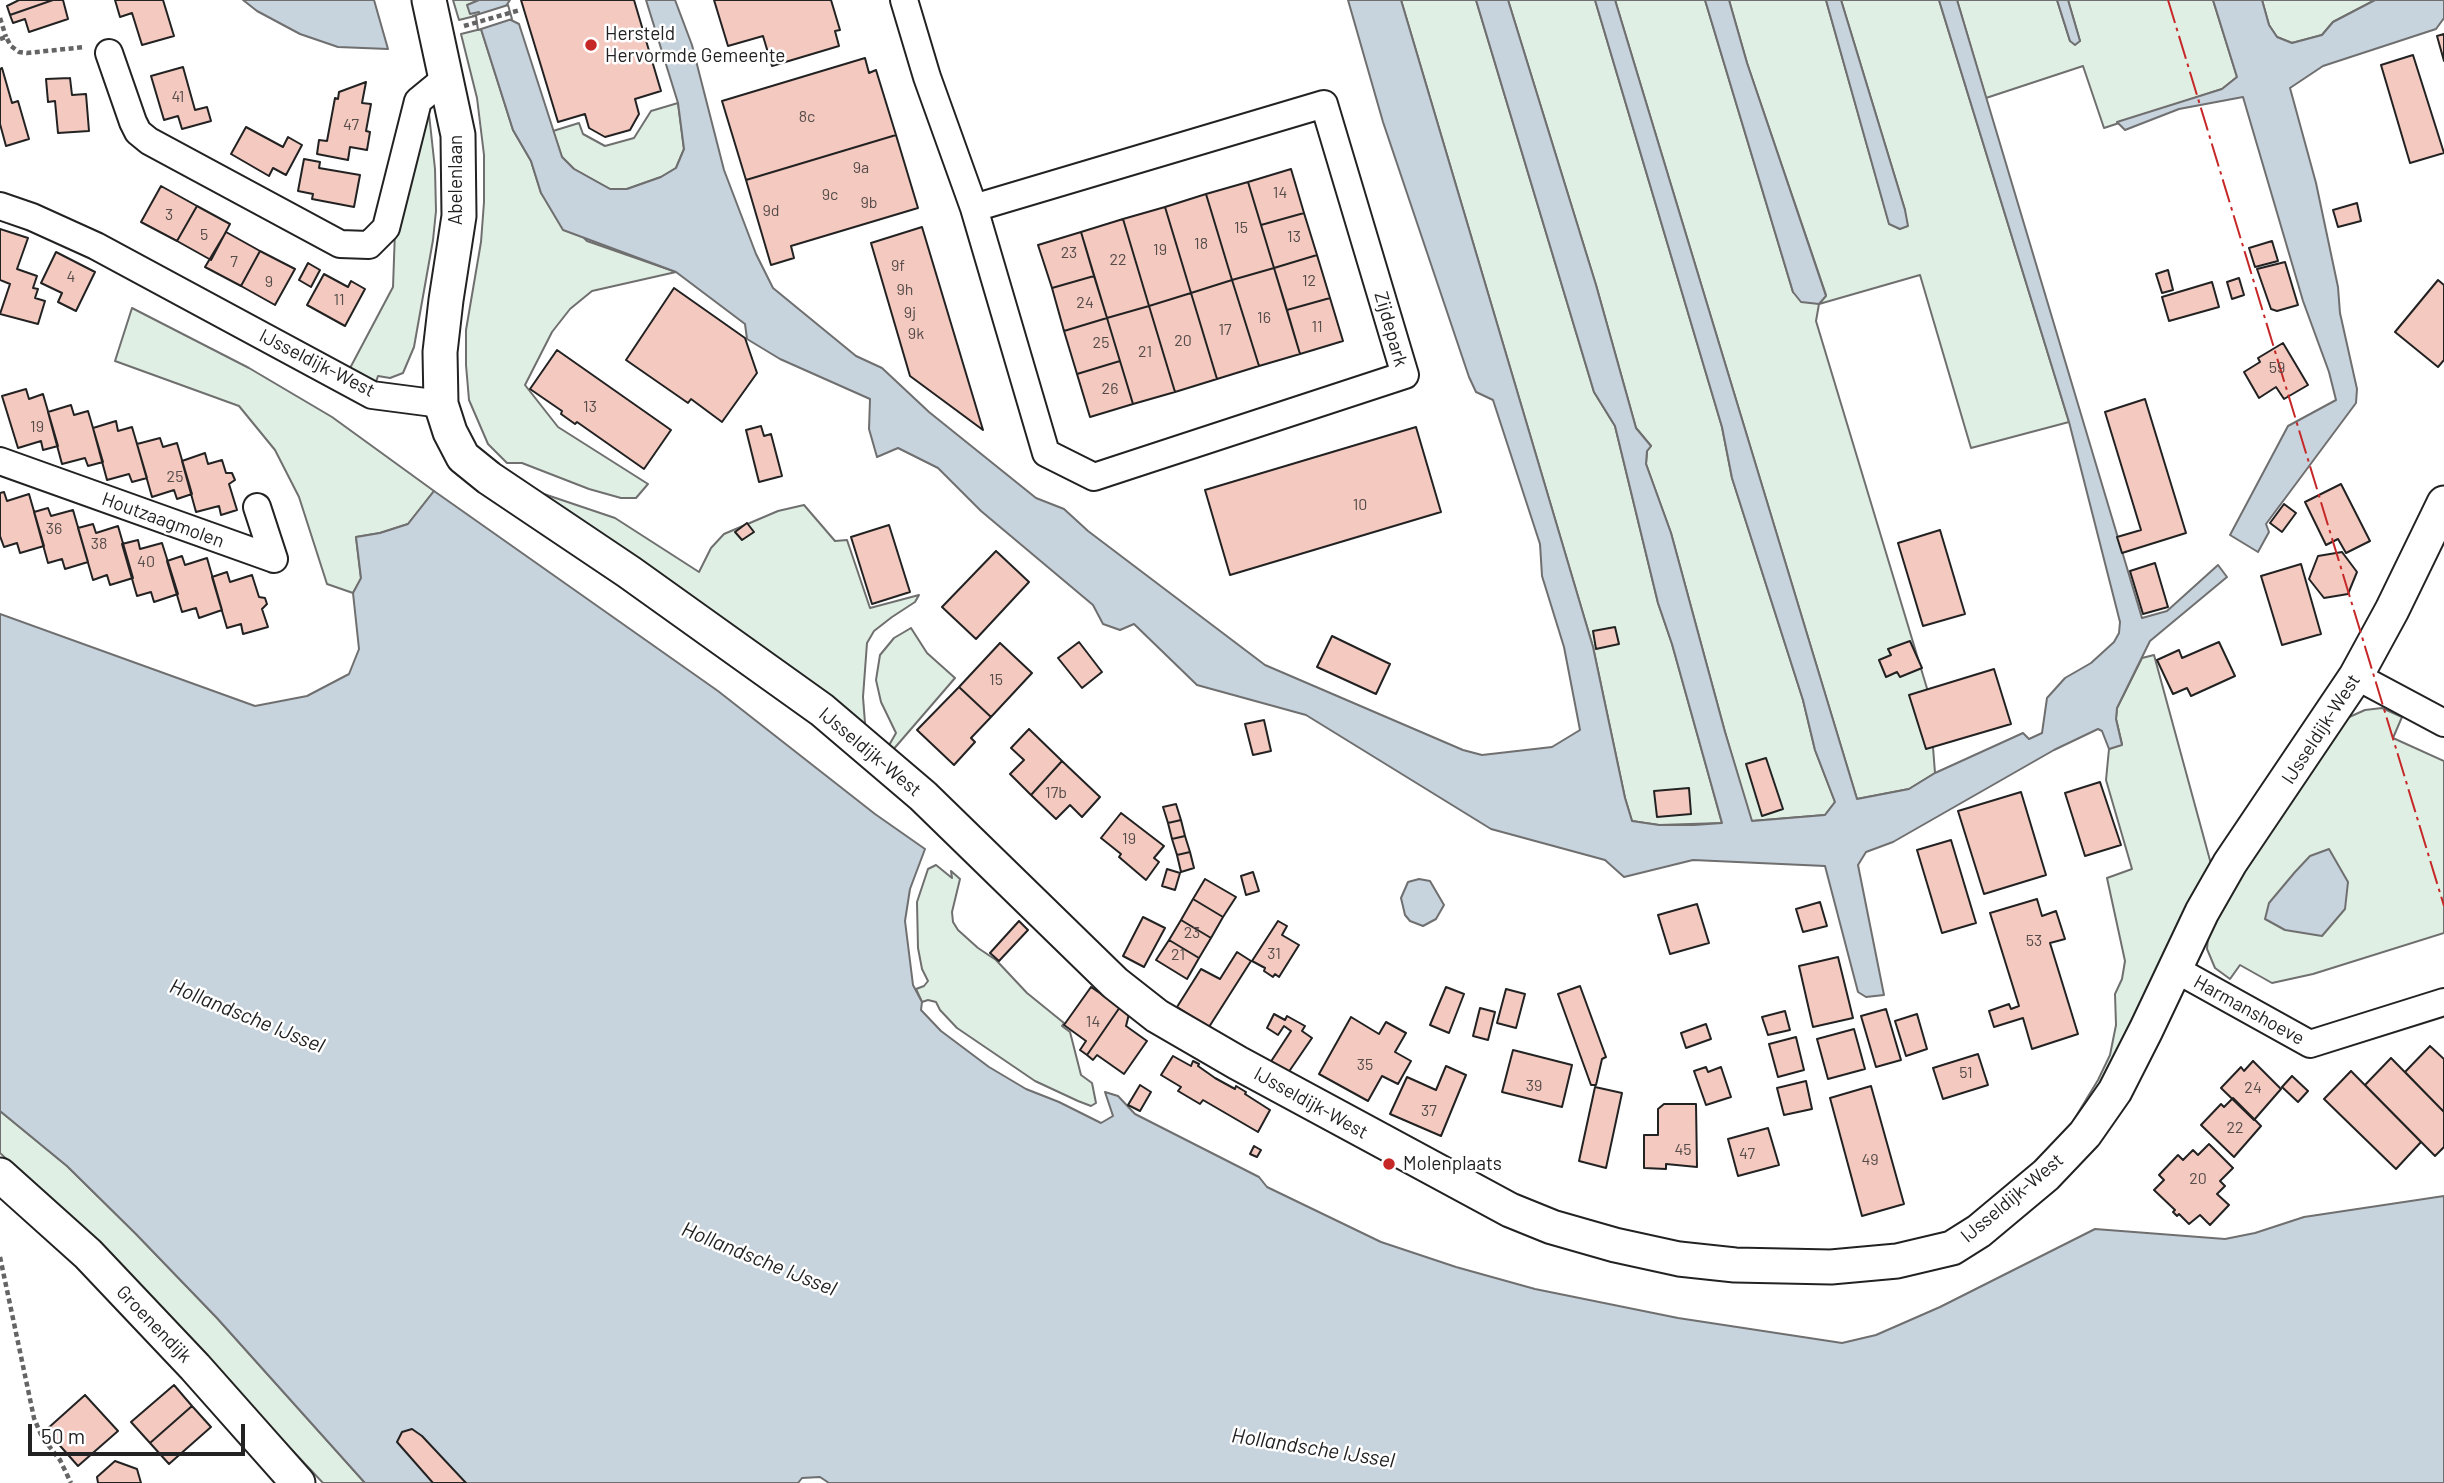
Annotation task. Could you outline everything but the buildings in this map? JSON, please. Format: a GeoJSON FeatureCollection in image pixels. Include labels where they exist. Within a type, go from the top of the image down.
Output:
{"type":"FeatureCollection","features":[{"type":"Feature","properties":{"kind":"street","name":"Abelenlaan"},"geometry":{"type":"LineString","coordinates":[[429,0],[458,135],[459,216],[440,352],[441,404]]}},
{"type":"Feature","properties":{"kind":"street","name":"Zijdepark"},"geometry":{"type":"LineString","coordinates":[[904,0],[927,78],[974,208],[1046,453],[1094,477],[1405,375],[1324,104],[974,208]]}},
{"type":"Feature","properties":{"kind":"street"},"geometry":{"type":"LineString","coordinates":[[109,54],[138,132],[149,141],[340,244],[369,245],[386,228],[418,101],[446,78]]}},
{"type":"Feature","properties":{"kind":"street","name":"IJsseldijk-West"},"geometry":{"type":"LineString","coordinates":[[0,206],[32,217],[96,246],[372,395],[441,404],[450,432],[463,457],[499,486],[629,572],[821,710],[923,796],[1138,1002],[1157,1016],[1249,1069],[1510,1210],[1552,1227],[1679,1259],[1770,1267],[1831,1267],[1897,1261],[1952,1248],[1979,1231],[2033,1186],[2085,1134],[2115,1091],[2202,912],[2230,863],[2356,676],[2392,610],[2444,503]]}},
{"type":"Feature","properties":{"kind":"street","name":"Houtzaagmolen"},"geometry":{"type":"LineString","coordinates":[[0,461],[274,559],[257,508]]}},
{"type":"Feature","properties":{"kind":"street"},"geometry":{"type":"LineString","coordinates":[[2356,676],[2444,723]]}},
{"type":"Feature","properties":{"kind":"street","name":"Harmanshoeve"},"geometry":{"type":"LineString","coordinates":[[2175,969],[2310,1044],[2444,1002]]}},
{"type":"Feature","properties":{"kind":"street","name":"Groenendijk"},"geometry":{"type":"LineString","coordinates":[[0,1175],[88,1254],[195,1367],[298,1483]]}},
{"type":"Feature","properties":{"kind":"path"},"geometry":{"type":"LineString","coordinates":[[475,23],[520,10]]}},
{"type":"Feature","properties":{"kind":"path"},"geometry":{"type":"LineString","coordinates":[[0,18],[3,38],[19,52],[92,46],[109,54]]}},
{"type":"Feature","properties":{"kind":"path"},"geometry":{"type":"LineString","coordinates":[[0,1257],[34,1418],[42,1437],[60,1460],[71,1483]]}},
{"type":"Feature","properties":{"kind":"green space"},"geometry":{"type":"Polygon","coordinates":[[[453,0],[479,0],[468,5],[479,11],[479,15],[459,20],[453,0]]]}},
{"type":"Feature","properties":{"kind":"green space"},"geometry":{"type":"Polygon","coordinates":[[[1401,0],[1476,0],[1594,392],[1615,426],[1658,603],[1722,823],[1659,825],[1632,821],[1593,647],[1401,0]]]}},
{"type":"Feature","properties":{"kind":"green space"},"geometry":{"type":"Polygon","coordinates":[[[1508,0],[1595,0],[1722,427],[1732,478],[1803,700],[1815,750],[1835,802],[1825,815],[1751,821],[1671,533],[1646,464],[1647,451],[1651,446],[1636,428],[1596,285],[1508,0]]]}},
{"type":"Feature","properties":{"kind":"green space"},"geometry":{"type":"Polygon","coordinates":[[[1615,0],[1705,0],[1793,292],[1819,304],[1816,321],[1929,695],[1935,773],[1909,789],[1857,799],[1615,0]]]}},
{"type":"Feature","properties":{"kind":"green space"},"geometry":{"type":"Polygon","coordinates":[[[1729,0],[1826,0],[1889,223],[1900,229],[1905,210],[1841,0],[1939,0],[2069,422],[1971,448],[1920,275],[1819,304],[1826,295],[1747,63],[1729,0]]]}},
{"type":"Feature","properties":{"kind":"green space"},"geometry":{"type":"Polygon","coordinates":[[[1957,0],[2057,0],[2070,41],[2080,41],[2068,0],[2213,0],[2237,77],[2222,89],[2104,128],[2083,66],[1986,98],[1957,0]]]}},
{"type":"Feature","properties":{"kind":"green space"},"geometry":{"type":"Polygon","coordinates":[[[2262,0],[2375,0],[2333,22],[2322,35],[2292,43],[2277,37],[2269,25],[2262,0]]]}},
{"type":"Feature","properties":{"kind":"green space"},"geometry":{"type":"Polygon","coordinates":[[[481,29],[513,130],[531,161],[541,193],[587,241],[676,272],[592,291],[570,309],[552,332],[525,385],[558,427],[648,484],[636,498],[621,498],[589,489],[522,463],[507,463],[488,444],[469,400],[466,330],[481,242],[484,155],[477,98],[461,34],[481,29]]]}},
{"type":"Feature","properties":{"kind":"green space"},"geometry":{"type":"Polygon","coordinates":[[[678,103],[684,149],[676,168],[661,177],[627,189],[610,189],[574,169],[562,157],[553,131],[579,123],[583,134],[605,146],[634,138],[651,111],[678,103]]]}},
{"type":"Feature","properties":{"kind":"green space"},"geometry":{"type":"Polygon","coordinates":[[[429,114],[436,211],[414,347],[403,373],[390,378],[378,376],[376,382],[349,370],[393,287],[395,231],[426,115],[429,114]]]}},
{"type":"Feature","properties":{"kind":"green space"},"geometry":{"type":"Polygon","coordinates":[[[132,308],[249,368],[332,417],[434,491],[408,524],[356,537],[361,579],[353,593],[327,584],[299,497],[275,450],[239,406],[115,361],[132,308]]]}},
{"type":"Feature","properties":{"kind":"green space"},"geometry":{"type":"Polygon","coordinates":[[[538,492],[615,518],[699,572],[711,548],[724,534],[778,511],[804,505],[835,541],[847,540],[870,608],[919,595],[915,602],[874,631],[867,643],[863,697],[865,723],[860,724],[538,492]]]}},
{"type":"Feature","properties":{"kind":"green space"},"geometry":{"type":"Polygon","coordinates":[[[911,628],[927,653],[955,678],[892,751],[888,747],[896,733],[881,702],[876,680],[880,655],[894,638],[911,628]]]}},
{"type":"Feature","properties":{"kind":"green space"},"geometry":{"type":"Polygon","coordinates":[[[2154,655],[2211,864],[2116,1062],[2064,1136],[2110,1055],[2116,1025],[2115,994],[2122,979],[2125,961],[2107,878],[2132,869],[2106,780],[2109,749],[2122,744],[2116,719],[2117,708],[2142,658],[2154,655]]]}},
{"type":"Feature","properties":{"kind":"green space"},"geometry":{"type":"Polygon","coordinates":[[[2382,708],[2402,717],[2393,738],[2444,761],[2444,933],[2313,974],[2272,983],[2240,965],[2230,979],[2215,968],[2207,949],[2208,937],[2221,907],[2347,718],[2365,710],[2382,708]]]}},
{"type":"Feature","properties":{"kind":"green space"},"geometry":{"type":"Polygon","coordinates":[[[936,865],[952,878],[951,871],[960,879],[952,912],[953,922],[958,930],[996,960],[1027,993],[1064,1023],[1062,1026],[1070,1032],[1081,1075],[1092,1083],[1096,1103],[1091,1106],[1035,1081],[957,1028],[936,1002],[922,1002],[916,989],[928,981],[922,969],[918,948],[917,902],[928,869],[936,865]]]}},
{"type":"Feature","properties":{"kind":"green space"},"geometry":{"type":"Polygon","coordinates":[[[0,1111],[67,1166],[136,1234],[217,1318],[365,1483],[323,1483],[101,1247],[0,1153],[0,1111]]]}},
{"type":"Feature","properties":{"kind":"water"},"geometry":{"type":"Polygon","coordinates":[[[243,0],[374,0],[388,49],[338,47],[300,34],[257,11],[243,0]]]}},
{"type":"Feature","properties":{"kind":"water"},"geometry":{"type":"Polygon","coordinates":[[[479,0],[510,0],[506,6],[509,19],[519,24],[562,157],[574,169],[610,189],[627,189],[661,177],[676,168],[684,149],[678,103],[646,0],[675,0],[692,45],[724,170],[756,254],[773,288],[856,356],[882,368],[929,412],[1036,498],[1064,509],[1088,531],[1265,665],[1463,750],[1482,755],[1552,747],[1580,730],[1564,647],[1542,576],[1540,544],[1493,400],[1476,392],[1469,377],[1383,122],[1348,0],[1401,0],[1593,647],[1632,821],[1659,825],[1694,825],[1722,823],[1658,603],[1615,426],[1594,392],[1476,0],[1508,0],[1596,285],[1636,428],[1651,446],[1647,451],[1646,464],[1671,533],[1752,821],[1825,815],[1835,802],[1815,750],[1803,700],[1732,478],[1722,427],[1595,0],[1615,0],[1857,799],[1909,789],[1935,773],[2023,733],[2029,739],[2042,733],[2047,698],[2065,678],[2091,663],[2114,642],[2119,633],[2120,622],[2069,422],[1939,0],[1957,0],[2142,618],[2167,611],[2218,565],[2227,577],[2150,641],[2117,708],[2116,719],[2122,745],[2109,749],[2102,731],[2098,729],[2054,750],[1893,842],[1866,852],[1858,865],[1884,995],[1866,997],[1858,992],[1825,866],[1693,860],[1624,877],[1605,860],[1491,829],[1306,715],[1197,685],[1134,624],[1120,630],[1103,624],[1093,605],[981,511],[938,468],[898,448],[877,457],[869,429],[870,399],[780,359],[747,339],[745,324],[676,272],[563,230],[541,193],[531,161],[513,130],[481,29],[479,12],[470,14],[467,5],[479,0]]]}},
{"type":"Feature","properties":{"kind":"water"},"geometry":{"type":"Polygon","coordinates":[[[1705,0],[1729,0],[1747,63],[1826,296],[1819,304],[1801,302],[1793,292],[1705,0]]]}},
{"type":"Feature","properties":{"kind":"water"},"geometry":{"type":"Polygon","coordinates":[[[1826,0],[1841,0],[1905,210],[1908,226],[1900,229],[1889,224],[1826,0]]]}},
{"type":"Feature","properties":{"kind":"water"},"geometry":{"type":"Polygon","coordinates":[[[2057,0],[2068,0],[2080,41],[2075,45],[2070,41],[2057,0]]]}},
{"type":"Feature","properties":{"kind":"water"},"geometry":{"type":"Polygon","coordinates":[[[2213,0],[2262,0],[2269,25],[2277,37],[2292,43],[2322,35],[2333,22],[2375,0],[2444,0],[2444,18],[2436,29],[2323,66],[2290,88],[2316,183],[2357,389],[2356,403],[2266,524],[2269,532],[2258,552],[2230,535],[2288,426],[2336,400],[2329,372],[2303,301],[2243,97],[2179,109],[2125,130],[2117,122],[2222,89],[2237,77],[2213,0]]]}},
{"type":"Feature","properties":{"kind":"water","name":"Hollandsche IJssel"},"geometry":{"type":"Polygon","coordinates":[[[434,491],[718,691],[875,814],[925,849],[910,889],[905,921],[913,985],[922,1002],[921,1010],[941,1031],[989,1067],[1026,1089],[1101,1123],[1113,1116],[1105,1092],[1118,1096],[1135,1114],[1259,1177],[1267,1187],[1381,1242],[1456,1267],[1535,1289],[1678,1318],[1842,1343],[1876,1335],[1940,1307],[2095,1229],[2225,1239],[2255,1233],[2304,1217],[2444,1196],[2444,1483],[829,1483],[820,1477],[802,1478],[798,1483],[365,1483],[217,1318],[136,1234],[67,1166],[0,1111],[0,614],[255,706],[307,696],[349,674],[359,649],[353,593],[361,578],[356,537],[408,524],[434,491]]]}},
{"type":"Feature","properties":{"kind":"water"},"geometry":{"type":"Polygon","coordinates":[[[2329,849],[2348,882],[2345,909],[2322,936],[2285,930],[2265,919],[2269,903],[2295,872],[2310,856],[2329,849]]]}},
{"type":"Feature","properties":{"kind":"water"},"geometry":{"type":"Polygon","coordinates":[[[1419,879],[1430,881],[1444,905],[1436,919],[1423,926],[1410,921],[1405,915],[1401,898],[1408,882],[1419,879]]]}},
{"type":"Feature","properties":{"kind":"pier"},"geometry":{"type":"Polygon","coordinates":[[[508,5],[512,19],[478,30],[476,16],[473,16],[508,5]]]}},
{"type":"Feature","properties":{"kind":"power"},"geometry":{"type":"LineString","coordinates":[[2168,0],[2444,906]]}},
{"type":"Feature","properties":{"kind":"place","name":"Hersteld Hervormde Gemeente"},"geometry":{"type":"Point","coordinates":[591,45]}},
{"type":"Feature","properties":{"kind":"place","name":"Molenplaats"},"geometry":{"type":"Point","coordinates":[1389,1164]}}]}
